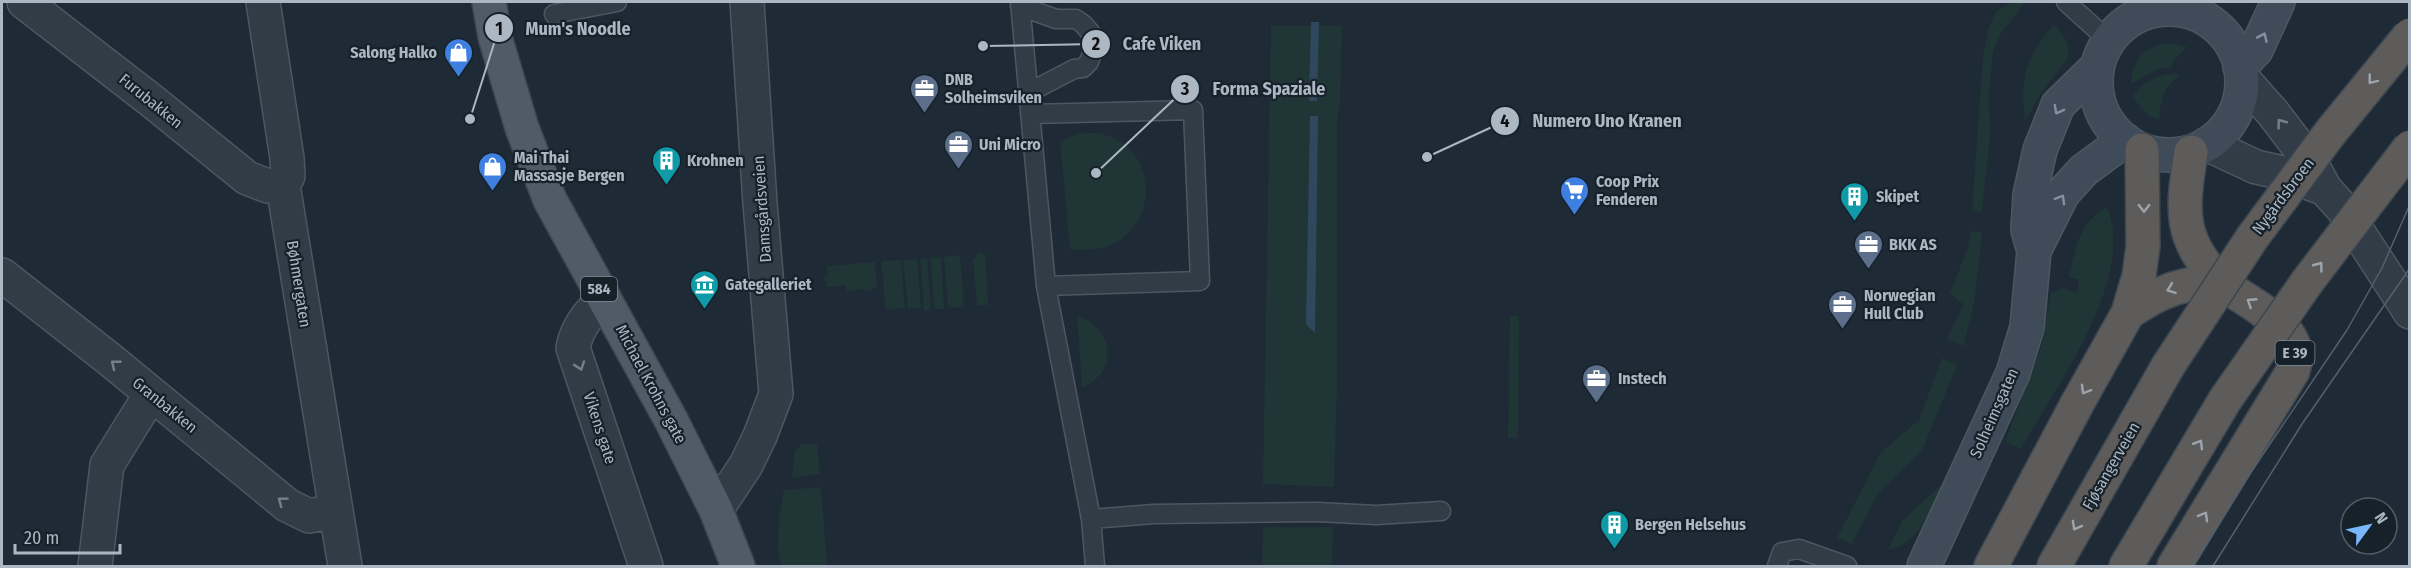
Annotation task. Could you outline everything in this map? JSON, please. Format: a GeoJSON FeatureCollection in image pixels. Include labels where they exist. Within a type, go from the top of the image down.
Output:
{"type":"FeatureCollection","features":[{"type":"Feature","properties":{"kind":"highway","name":"Nygårdsbroen"},"geometry":{"type":"LineString","coordinates":[[2168,366],[2252,238],[2330,133],[2409,35]]}},
{"type":"Feature","properties":{"kind":"highway"},"geometry":{"type":"LineString","coordinates":[[1991,567],[2077,404],[2128,314],[2139,276],[2143,246],[2133,145]]}},
{"type":"Feature","properties":{"kind":"highway","name":"E 39"},"geometry":{"type":"LineString","coordinates":[[2126,567],[2225,400],[2307,282],[2409,147]]}},
{"type":"Feature","properties":{"kind":"highway","name":"E 39"},"geometry":{"type":"LineString","coordinates":[[2174,567],[2293,371],[2296,362],[2288,334],[2260,308],[2220,281],[2198,253],[2190,238],[2186,220],[2199,148]]}},
{"type":"Feature","properties":{"kind":"highway"},"geometry":{"type":"LineString","coordinates":[[2128,314],[2152,297],[2175,287],[2194,282],[2220,281]]}},
{"type":"Feature","properties":{"kind":"highway","name":"Fjøsangerveien"},"geometry":{"type":"LineString","coordinates":[[2054,567],[2168,366]]}},
{"type":"Feature","properties":{"kind":"main road","name":"Michael Krohns gate"},"geometry":{"type":"LineString","coordinates":[[489,2],[495,37],[522,128],[550,200],[671,420],[716,510],[738,567]]}},
{"type":"Feature","properties":{"kind":"main road"},"geometry":{"type":"LineString","coordinates":[[2241,73],[2256,50],[2278,2]]}},
{"type":"Feature","properties":{"kind":"main road"},"geometry":{"type":"LineString","coordinates":[[2165,5],[2206,18],[2228,39],[2241,73],[2240,98],[2233,116],[2217,136],[2199,148],[2175,155],[2158,154],[2133,145],[2110,126],[2100,108],[2095,88],[2103,54],[2126,22],[2165,5]]}},
{"type":"Feature","properties":{"kind":"main road","name":"Solheimsgaten"},"geometry":{"type":"LineString","coordinates":[[2034,250],[2028,230],[2030,195],[2040,150],[2058,105],[2103,54]]}},
{"type":"Feature","properties":{"kind":"main road","name":"Solheimsgaten"},"geometry":{"type":"LineString","coordinates":[[1924,567],[2013,373],[2027,327],[2034,250],[2063,192],[2084,170],[2133,145]]}},
{"type":"Feature","properties":{"kind":"street","name":"Furubakken"},"geometry":{"type":"LineString","coordinates":[[24,2],[152,100],[247,178],[268,186],[283,185]]}},
{"type":"Feature","properties":{"kind":"street","name":"Bøhmergaten"},"geometry":{"type":"LineString","coordinates":[[263,2],[287,158],[288,176],[283,185],[345,567]]}},
{"type":"Feature","properties":{"kind":"street","name":"Damsgårdsveien"},"geometry":{"type":"LineString","coordinates":[[716,510],[747,465],[776,394],[760,203],[747,2]]}},
{"type":"Feature","properties":{"kind":"street"},"geometry":{"type":"LineString","coordinates":[[2241,73],[2311,163],[2325,189],[2350,218],[2409,312]]}},
{"type":"Feature","properties":{"kind":"street"},"geometry":{"type":"LineString","coordinates":[[2199,148],[2256,167],[2280,172],[2325,189]]}},
{"type":"Feature","properties":{"kind":"street","name":"Granbakken"},"geometry":{"type":"LineString","coordinates":[[2,275],[287,506],[309,516],[336,511]]}},
{"type":"Feature","properties":{"kind":"street","name":"Vikens gate"},"geometry":{"type":"LineString","coordinates":[[604,298],[584,320],[575,336],[573,348],[646,567]]}},
{"type":"Feature","properties":{"kind":"street"},"geometry":{"type":"LineString","coordinates":[[95,567],[107,465],[151,394]]}},
{"type":"Feature","properties":{"kind":"lane"},"geometry":{"type":"LineString","coordinates":[[554,14],[617,2]]}},
{"type":"Feature","properties":{"kind":"lane"},"geometry":{"type":"LineString","coordinates":[[2066,2],[2103,54]]}},
{"type":"Feature","properties":{"kind":"lane"},"geometry":{"type":"LineString","coordinates":[[1028,93],[1074,69],[1083,68],[1089,62],[1093,51],[1093,41],[1090,32],[1076,19],[1056,19],[1020,4],[1028,93],[1046,286],[1091,519],[1095,567]]}},
{"type":"Feature","properties":{"kind":"lane"},"geometry":{"type":"LineString","coordinates":[[1030,114],[1193,110],[1200,281],[1046,286]]}},
{"type":"Feature","properties":{"kind":"lane"},"geometry":{"type":"LineString","coordinates":[[1091,519],[1154,514],[1317,512],[1376,515],[1441,511]]}},
{"type":"Feature","properties":{"kind":"lane"},"geometry":{"type":"LineString","coordinates":[[1777,567],[1782,552],[1799,549],[1847,567]]}},
{"type":"Feature","properties":{"kind":"green space"},"geometry":{"type":"Polygon","coordinates":[[[2012,2],[2026,2],[2001,33],[1993,52],[1989,93],[1990,135],[1982,212],[1972,211],[1983,56],[1988,29],[1996,11],[2012,2]]]}},
{"type":"Feature","properties":{"kind":"green space"},"geometry":{"type":"Polygon","coordinates":[[[2054,24],[2066,40],[2067,60],[2041,93],[2025,122],[2023,93],[2027,69],[2037,47],[2054,24]]]}},
{"type":"Feature","properties":{"kind":"green space"},"geometry":{"type":"Polygon","coordinates":[[[1271,26],[1342,26],[1340,105],[1337,118],[1337,381],[1334,487],[1263,484],[1271,26]]]}},
{"type":"Feature","properties":{"kind":"green space"},"geometry":{"type":"Polygon","coordinates":[[[2172,43],[2187,47],[2174,60],[2171,68],[2158,69],[2131,84],[2134,67],[2142,54],[2163,44],[2172,43]]]}},
{"type":"Feature","properties":{"kind":"green space"},"geometry":{"type":"Polygon","coordinates":[[[2177,73],[2179,76],[2169,85],[2164,95],[2159,120],[2149,116],[2132,97],[2152,80],[2163,75],[2177,73]]]}},
{"type":"Feature","properties":{"kind":"green space"},"geometry":{"type":"Polygon","coordinates":[[[1082,133],[1111,137],[1131,151],[1143,171],[1146,194],[1140,217],[1125,236],[1102,248],[1070,249],[1060,141],[1082,133]]]}},
{"type":"Feature","properties":{"kind":"green space"},"geometry":{"type":"Polygon","coordinates":[[[2107,207],[2113,235],[2111,266],[2102,299],[2071,365],[2021,449],[2005,442],[2041,348],[2051,293],[2063,288],[2077,293],[2079,280],[2069,277],[2076,247],[2090,220],[2107,207]]]}},
{"type":"Feature","properties":{"kind":"green space"},"geometry":{"type":"Polygon","coordinates":[[[1971,231],[1982,232],[1975,297],[1964,346],[1947,339],[1964,305],[1950,293],[1967,250],[1971,231]]]}},
{"type":"Feature","properties":{"kind":"green space"},"geometry":{"type":"Polygon","coordinates":[[[977,253],[985,253],[988,305],[977,305],[973,258],[977,257],[977,253]]]}},
{"type":"Feature","properties":{"kind":"green space"},"geometry":{"type":"Polygon","coordinates":[[[960,255],[964,307],[948,308],[944,257],[960,255]]]}},
{"type":"Feature","properties":{"kind":"green space"},"geometry":{"type":"Polygon","coordinates":[[[941,257],[944,309],[935,309],[930,258],[941,257]]]}},
{"type":"Feature","properties":{"kind":"green space"},"geometry":{"type":"Polygon","coordinates":[[[927,258],[931,309],[924,311],[920,259],[927,258]]]}},
{"type":"Feature","properties":{"kind":"green space"},"geometry":{"type":"Polygon","coordinates":[[[917,259],[921,308],[908,309],[903,260],[917,259]]]}},
{"type":"Feature","properties":{"kind":"green space"},"geometry":{"type":"Polygon","coordinates":[[[901,260],[905,308],[886,310],[881,261],[901,260]]]}},
{"type":"Feature","properties":{"kind":"green space"},"geometry":{"type":"Polygon","coordinates":[[[875,262],[877,287],[867,291],[862,289],[847,292],[846,285],[827,287],[824,278],[828,276],[827,266],[875,262]]]}},
{"type":"Feature","properties":{"kind":"green space"},"geometry":{"type":"Polygon","coordinates":[[[1077,315],[1099,330],[1108,350],[1107,361],[1102,371],[1082,388],[1077,315]]]}},
{"type":"Feature","properties":{"kind":"green space"},"geometry":{"type":"Polygon","coordinates":[[[1510,316],[1519,316],[1518,438],[1508,438],[1510,316]]]}},
{"type":"Feature","properties":{"kind":"green space"},"geometry":{"type":"Polygon","coordinates":[[[1942,358],[1957,365],[1922,451],[1878,493],[1852,544],[1837,538],[1881,452],[1919,420],[1942,358]]]}},
{"type":"Feature","properties":{"kind":"green space"},"geometry":{"type":"Polygon","coordinates":[[[802,444],[817,444],[820,474],[792,478],[795,451],[802,444]]]}},
{"type":"Feature","properties":{"kind":"green space"},"geometry":{"type":"Polygon","coordinates":[[[1942,484],[1928,515],[1916,533],[1899,547],[1888,550],[1902,521],[1942,484]]]}},
{"type":"Feature","properties":{"kind":"green space"},"geometry":{"type":"Polygon","coordinates":[[[821,487],[827,566],[782,566],[778,551],[779,516],[784,490],[821,487]]]}},
{"type":"Feature","properties":{"kind":"green space"},"geometry":{"type":"Polygon","coordinates":[[[1263,527],[1333,527],[1332,566],[1262,566],[1263,527]]]}},
{"type":"Feature","properties":{"kind":"water"},"geometry":{"type":"Polygon","coordinates":[[[1311,22],[1319,22],[1317,101],[1309,101],[1311,22]]]}},
{"type":"Feature","properties":{"kind":"water"},"geometry":{"type":"Polygon","coordinates":[[[1310,116],[1318,116],[1315,333],[1306,324],[1310,116]]]}},
{"type":"Feature","properties":{"kind":"tram line"},"geometry":{"type":"LineString","coordinates":[[2193,566],[2249,475],[2347,330],[2382,268],[2410,204]]}},
{"type":"Feature","properties":{"kind":"tram line"},"geometry":{"type":"LineString","coordinates":[[2213,566],[2302,424],[2410,268]]}},
{"type":"Feature","properties":{"kind":"place","name":"Cafe Viken"},"geometry":{"type":"Point","coordinates":[983,46]}},
{"type":"Feature","properties":{"kind":"place","name":"Salong Halko"},"geometry":{"type":"Point","coordinates":[458,78]}},
{"type":"Feature","properties":{"kind":"place","name":"DNB Solheimsviken"},"geometry":{"type":"Point","coordinates":[924,114]}},
{"type":"Feature","properties":{"kind":"place","name":"Mum's Noodle"},"geometry":{"type":"Point","coordinates":[470,119]}},
{"type":"Feature","properties":{"kind":"place","name":"Numero Uno Kranen"},"geometry":{"type":"Point","coordinates":[1427,157]}},
{"type":"Feature","properties":{"kind":"place","name":"Uni Micro"},"geometry":{"type":"Point","coordinates":[958,170]}},
{"type":"Feature","properties":{"kind":"place","name":"Forma Spaziale"},"geometry":{"type":"Point","coordinates":[1096,173]}},
{"type":"Feature","properties":{"kind":"place","name":"Krohnen"},"geometry":{"type":"Point","coordinates":[666,186]}},
{"type":"Feature","properties":{"kind":"place","name":"Mai Thai Massasje Bergen"},"geometry":{"type":"Point","coordinates":[493,192]}},
{"type":"Feature","properties":{"kind":"place","name":"Coop Prix Fenderen"},"geometry":{"type":"Point","coordinates":[1575,216]}},
{"type":"Feature","properties":{"kind":"place","name":"Skipet"},"geometry":{"type":"Point","coordinates":[1855,222]}},
{"type":"Feature","properties":{"kind":"place","name":"BKK AS"},"geometry":{"type":"Point","coordinates":[1868,270]}},
{"type":"Feature","properties":{"kind":"place","name":"Gategalleriet"},"geometry":{"type":"Point","coordinates":[704,310]}},
{"type":"Feature","properties":{"kind":"place","name":"Norwegian Hull Club"},"geometry":{"type":"Point","coordinates":[1843,330]}},
{"type":"Feature","properties":{"kind":"place","name":"Instech"},"geometry":{"type":"Point","coordinates":[1597,404]}},
{"type":"Feature","properties":{"kind":"place","name":"Bergen Helsehus"},"geometry":{"type":"Point","coordinates":[1614,550]}}]}
